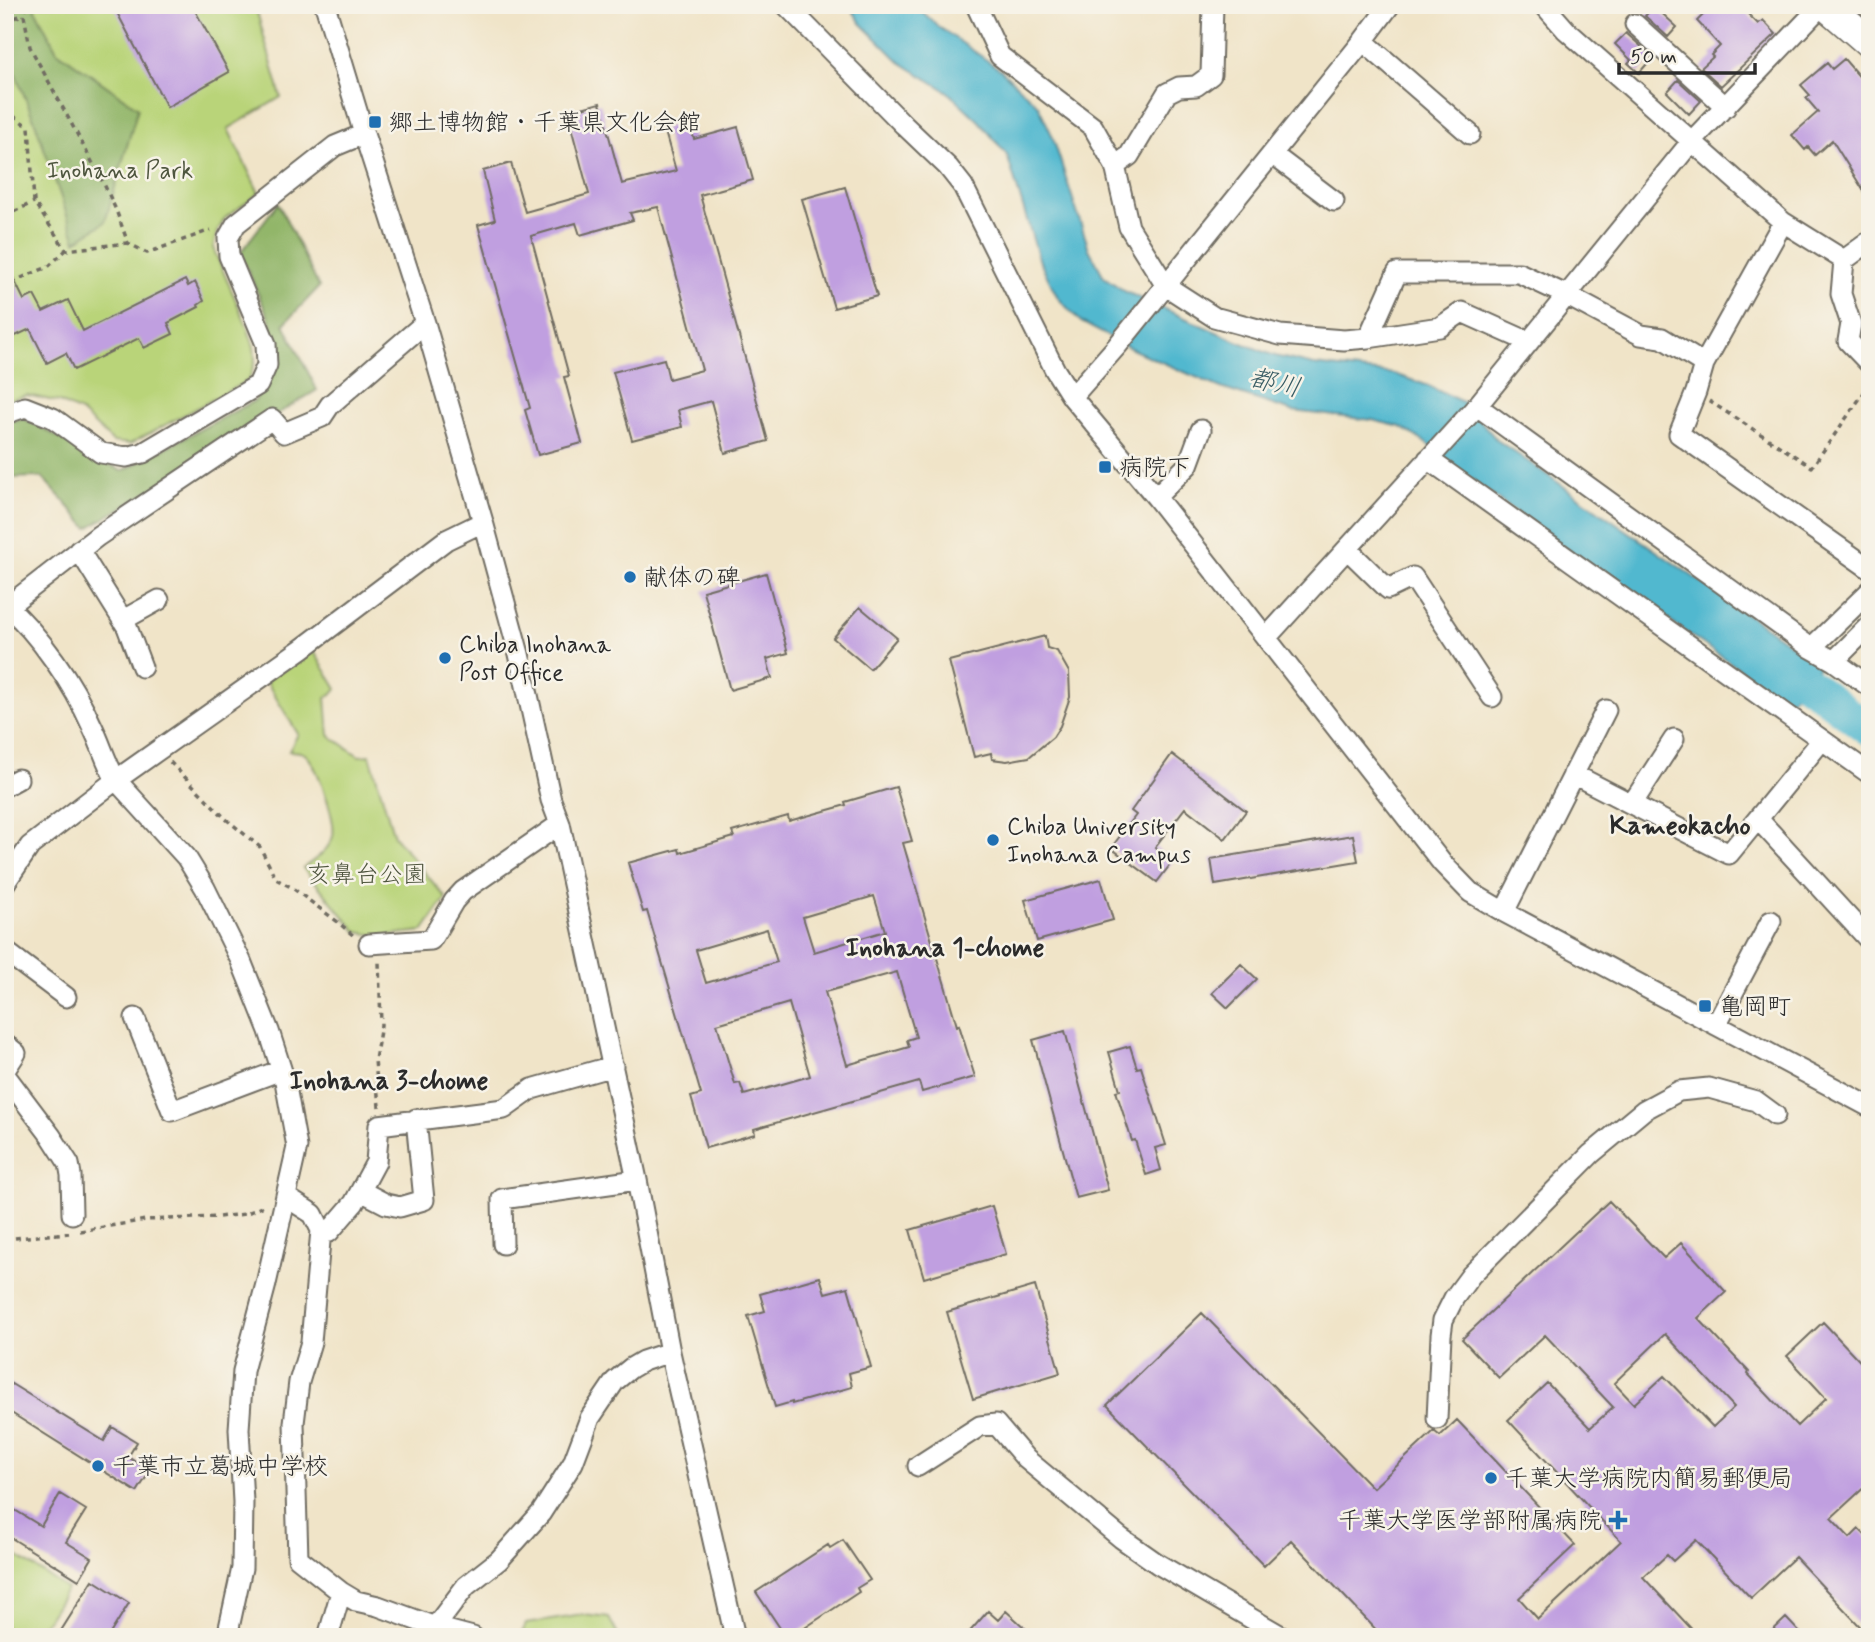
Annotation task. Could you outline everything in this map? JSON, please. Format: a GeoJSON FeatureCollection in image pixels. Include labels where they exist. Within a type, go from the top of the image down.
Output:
{"type":"FeatureCollection","features":[{"type":"Feature","properties":{"kind":"highway"},"geometry":{"type":"LineString","coordinates":[[1824,5],[1870,43]]}},
{"type":"Feature","properties":{"kind":"street"},"geometry":{"type":"LineString","coordinates":[[325,5],[425,323],[519,654],[613,1066],[670,1352],[735,1637]]}},
{"type":"Feature","properties":{"kind":"street"},"geometry":{"type":"LineString","coordinates":[[786,5],[948,167],[963,186],[1055,370],[1072,397],[1156,497],[1442,863],[1470,892],[1716,1025],[1867,1101]]}},
{"type":"Feature","properties":{"kind":"street"},"geometry":{"type":"LineString","coordinates":[[976,5],[1000,56],[1093,127],[1115,166],[1129,227],[1161,292],[1214,317],[1280,335],[1344,340],[1367,338],[1440,327],[1462,312],[1529,342]]}},
{"type":"Feature","properties":{"kind":"street"},"geometry":{"type":"LineString","coordinates":[[1115,166],[1129,156],[1167,93],[1179,87],[1196,86],[1211,75],[1213,5]]}},
{"type":"Feature","properties":{"kind":"street"},"geometry":{"type":"LineString","coordinates":[[1072,397],[1161,292],[1390,5]]}},
{"type":"Feature","properties":{"kind":"street"},"geometry":{"type":"LineString","coordinates":[[1544,5],[1566,30],[1783,222],[1844,260]]}},
{"type":"Feature","properties":{"kind":"street"},"geometry":{"type":"LineString","coordinates":[[1266,638],[1477,406],[1690,142],[1824,5]]}},
{"type":"Feature","properties":{"kind":"street"},"geometry":{"type":"LineString","coordinates":[[1635,24],[1726,107]]}},
{"type":"Feature","properties":{"kind":"street"},"geometry":{"type":"LineString","coordinates":[[1363,41],[1470,134]]}},
{"type":"Feature","properties":{"kind":"street"},"geometry":{"type":"LineString","coordinates":[[5,414],[25,407],[53,418],[101,453],[126,457],[143,453],[258,385],[267,365],[265,344],[229,257],[228,238],[236,224],[335,146],[364,134]]}},
{"type":"Feature","properties":{"kind":"street"},"geometry":{"type":"LineString","coordinates":[[1272,154],[1334,201]]}},
{"type":"Feature","properties":{"kind":"street"},"geometry":{"type":"LineString","coordinates":[[1783,222],[1704,364],[1679,434],[1870,569]]}},
{"type":"Feature","properties":{"kind":"street"},"geometry":{"type":"LineString","coordinates":[[1870,241],[1844,260],[1841,294],[1851,324],[1848,341],[1870,364]]}},
{"type":"Feature","properties":{"kind":"street"},"geometry":{"type":"LineString","coordinates":[[1367,338],[1397,273],[1519,273],[1641,335],[1662,338],[1704,364]]}},
{"type":"Feature","properties":{"kind":"street"},"geometry":{"type":"LineString","coordinates":[[226,1637],[242,1568],[243,1502],[239,1429],[243,1371],[266,1284],[296,1147],[285,1081],[269,1031],[241,961],[205,888],[186,857],[116,780],[92,725],[70,684],[36,636],[7,605],[79,550],[272,419],[284,433],[322,417],[330,405],[425,323]]}},
{"type":"Feature","properties":{"kind":"street"},"geometry":{"type":"LineString","coordinates":[[1477,406],[1811,648],[1870,687]]}},
{"type":"Feature","properties":{"kind":"street"},"geometry":{"type":"LineString","coordinates":[[1156,497],[1188,466],[1201,430]]}},
{"type":"Feature","properties":{"kind":"street"},"geometry":{"type":"LineString","coordinates":[[1429,459],[1870,774]]}},
{"type":"Feature","properties":{"kind":"street"},"geometry":{"type":"LineString","coordinates":[[5,883],[30,846],[116,780],[292,656],[446,540],[483,522]]}},
{"type":"Feature","properties":{"kind":"street"},"geometry":{"type":"LineString","coordinates":[[1347,549],[1388,589],[1413,577],[1492,696]]}},
{"type":"Feature","properties":{"kind":"street"},"geometry":{"type":"LineString","coordinates":[[79,550],[123,620],[142,667]]}},
{"type":"Feature","properties":{"kind":"street"},"geometry":{"type":"LineString","coordinates":[[123,620],[159,600]]}},
{"type":"Feature","properties":{"kind":"street"},"geometry":{"type":"LineString","coordinates":[[1811,648],[1866,602]]}},
{"type":"Feature","properties":{"kind":"street"},"geometry":{"type":"LineString","coordinates":[[1834,661],[1870,625]]}},
{"type":"Feature","properties":{"kind":"street"},"geometry":{"type":"LineString","coordinates":[[1504,912],[1606,710]]}},
{"type":"Feature","properties":{"kind":"street"},"geometry":{"type":"LineString","coordinates":[[1632,804],[1674,739]]}},
{"type":"Feature","properties":{"kind":"street"},"geometry":{"type":"LineString","coordinates":[[1573,775],[1729,854],[1822,740]]}},
{"type":"Feature","properties":{"kind":"street"},"geometry":{"type":"LineString","coordinates":[[1758,819],[1870,941]]}},
{"type":"Feature","properties":{"kind":"street"},"geometry":{"type":"LineString","coordinates":[[369,944],[431,940],[463,891],[559,824]]}},
{"type":"Feature","properties":{"kind":"street"},"geometry":{"type":"LineString","coordinates":[[1716,1025],[1772,921]]}},
{"type":"Feature","properties":{"kind":"street"},"geometry":{"type":"LineString","coordinates":[[5,951],[66,998]]}},
{"type":"Feature","properties":{"kind":"street"},"geometry":{"type":"LineString","coordinates":[[135,1018],[172,1111],[281,1070]]}},
{"type":"Feature","properties":{"kind":"street"},"geometry":{"type":"LineString","coordinates":[[5,1044],[16,1053],[5,1072],[69,1164],[72,1214]]}},
{"type":"Feature","properties":{"kind":"street"},"geometry":{"type":"LineString","coordinates":[[321,1230],[329,1232],[354,1203],[376,1161],[379,1125],[493,1112],[504,1109],[532,1090],[613,1066]]}},
{"type":"Feature","properties":{"kind":"street"},"geometry":{"type":"LineString","coordinates":[[1437,1419],[1443,1320],[1454,1297],[1471,1275],[1591,1154],[1644,1110],[1679,1091],[1710,1088],[1756,1101],[1775,1115]]}},
{"type":"Feature","properties":{"kind":"street"},"geometry":{"type":"LineString","coordinates":[[360,1191],[386,1204],[400,1207],[424,1200],[416,1119]]}},
{"type":"Feature","properties":{"kind":"street"},"geometry":{"type":"LineString","coordinates":[[503,1244],[502,1199],[637,1180]]}},
{"type":"Feature","properties":{"kind":"street"},"geometry":{"type":"LineString","coordinates":[[286,1197],[313,1214],[321,1230],[311,1342],[299,1382],[294,1423],[298,1558],[356,1601],[378,1606],[435,1628],[473,1637]]}},
{"type":"Feature","properties":{"kind":"street"},"geometry":{"type":"LineString","coordinates":[[435,1628],[466,1586],[499,1560],[541,1513],[573,1463],[590,1418],[615,1381],[643,1361],[670,1352]]}},
{"type":"Feature","properties":{"kind":"street"},"geometry":{"type":"LineString","coordinates":[[918,1466],[980,1426],[996,1424],[1026,1459],[1121,1538],[1158,1564],[1283,1637]]}},
{"type":"Feature","properties":{"kind":"street"},"geometry":{"type":"LineString","coordinates":[[328,1637],[341,1592]]}},
{"type":"Feature","properties":{"kind":"path"},"geometry":{"type":"LineString","coordinates":[[25,5],[24,15],[30,47],[104,184],[128,243]]}},
{"type":"Feature","properties":{"kind":"path"},"geometry":{"type":"LineString","coordinates":[[5,20],[24,15]]}},
{"type":"Feature","properties":{"kind":"path"},"geometry":{"type":"LineString","coordinates":[[5,110],[29,127],[34,202],[66,250]]}},
{"type":"Feature","properties":{"kind":"path"},"geometry":{"type":"LineString","coordinates":[[5,216],[34,202]]}},
{"type":"Feature","properties":{"kind":"path"},"geometry":{"type":"LineString","coordinates":[[21,278],[48,267],[66,250],[128,243],[147,253],[210,230],[228,238]]}},
{"type":"Feature","properties":{"kind":"path"},"geometry":{"type":"LineString","coordinates":[[1696,392],[1812,467],[1870,384]]}},
{"type":"Feature","properties":{"kind":"path"},"geometry":{"type":"LineString","coordinates":[[159,750],[226,819],[260,847],[275,878],[292,887],[355,937],[369,944],[380,963],[382,1025],[375,1060],[379,1125]]}},
{"type":"Feature","properties":{"kind":"path"},"geometry":{"type":"LineString","coordinates":[[5,1239],[60,1234],[146,1220],[246,1214],[286,1197]]}},
{"type":"Feature","properties":{"kind":"green space","name":"Inohana Park"},"geometry":{"type":"Polygon","coordinates":[[[5,5],[255,5],[281,97],[228,129],[259,193],[225,218],[217,232],[213,248],[247,326],[254,347],[255,361],[249,380],[130,444],[113,442],[81,412],[59,402],[27,395],[5,401],[5,5]]]}},
{"type":"Feature","properties":{"kind":"green space"},"geometry":{"type":"Polygon","coordinates":[[[5,5],[33,5],[57,51],[138,108],[105,222],[76,241],[36,125],[5,47],[5,5]]]}},
{"type":"Feature","properties":{"kind":"green space"},"geometry":{"type":"Polygon","coordinates":[[[278,203],[319,287],[284,324],[317,390],[88,528],[42,477],[5,478],[5,423],[23,418],[122,471],[256,400],[272,325],[240,253],[278,203]]]}},
{"type":"Feature","properties":{"kind":"green space","name":"亥鼻台公園"},"geometry":{"type":"Polygon","coordinates":[[[311,647],[337,689],[326,698],[329,735],[359,756],[370,755],[394,836],[446,898],[423,931],[381,936],[357,932],[303,868],[321,855],[331,841],[332,818],[310,760],[303,753],[289,751],[298,734],[266,681],[311,647]]]}},
{"type":"Feature","properties":{"kind":"green space"},"geometry":{"type":"Polygon","coordinates":[[[5,1548],[67,1589],[36,1637],[5,1637],[5,1548]]]}},
{"type":"Feature","properties":{"kind":"green space"},"geometry":{"type":"Polygon","coordinates":[[[583,1615],[609,1618],[619,1637],[520,1637],[526,1624],[583,1615]]]}},
{"type":"Feature","properties":{"kind":"water","name":"都川"},"geometry":{"type":"Polygon","coordinates":[[[849,5],[915,5],[939,27],[1001,70],[1038,105],[1052,135],[1089,249],[1104,277],[1126,292],[1275,356],[1314,365],[1394,374],[1465,403],[1497,440],[1820,665],[1788,702],[1583,562],[1453,466],[1429,445],[1401,427],[1372,420],[1292,411],[1221,388],[1134,350],[1081,322],[1058,298],[1040,262],[1007,155],[980,122],[948,92],[900,62],[861,23],[849,5]]]}},
{"type":"Feature","properties":{"kind":"building"},"geometry":{"type":"Polygon","coordinates":[[[113,5],[192,5],[229,72],[167,107],[113,5]]]}},
{"type":"Feature","properties":{"kind":"building"},"geometry":{"type":"Polygon","coordinates":[[[1713,5],[1739,5],[1758,24],[1763,20],[1776,34],[1721,86],[1701,68],[1720,46],[1697,21],[1713,5]]]}},
{"type":"Feature","properties":{"kind":"building"},"geometry":{"type":"Polygon","coordinates":[[[1654,6],[1677,27],[1668,37],[1645,16],[1654,6]]]}},
{"type":"Feature","properties":{"kind":"building"},"geometry":{"type":"Polygon","coordinates":[[[1626,33],[1653,57],[1639,73],[1628,63],[1631,60],[1615,44],[1626,33]]]}},
{"type":"Feature","properties":{"kind":"building"},"geometry":{"type":"Polygon","coordinates":[[[1844,59],[1870,89],[1870,201],[1832,140],[1815,155],[1808,147],[1805,150],[1792,135],[1818,112],[1806,98],[1810,95],[1801,85],[1827,63],[1832,69],[1844,59]]]}},
{"type":"Feature","properties":{"kind":"building"},"geometry":{"type":"Polygon","coordinates":[[[1678,80],[1701,101],[1689,114],[1667,92],[1678,80]]]}},
{"type":"Feature","properties":{"kind":"building"},"geometry":{"type":"Polygon","coordinates":[[[600,103],[622,184],[676,171],[664,128],[689,121],[694,139],[738,127],[753,180],[700,195],[768,441],[725,453],[711,401],[678,410],[682,427],[632,440],[613,372],[664,359],[669,379],[702,370],[658,207],[630,213],[633,220],[580,235],[576,223],[531,236],[569,376],[564,377],[582,443],[538,455],[525,410],[530,408],[478,225],[495,220],[483,171],[511,163],[525,212],[589,194],[567,112],[600,103]]]}},
{"type":"Feature","properties":{"kind":"building"},"geometry":{"type":"Polygon","coordinates":[[[845,187],[877,296],[834,308],[802,199],[845,187]]]}},
{"type":"Feature","properties":{"kind":"building"},"geometry":{"type":"Polygon","coordinates":[[[5,261],[24,300],[34,295],[43,312],[68,300],[83,331],[185,280],[188,286],[195,282],[204,301],[199,307],[168,323],[173,334],[144,348],[139,338],[74,370],[66,353],[47,363],[30,329],[5,341],[5,261]]]}},
{"type":"Feature","properties":{"kind":"building"},"geometry":{"type":"Polygon","coordinates":[[[766,573],[788,653],[767,659],[772,678],[730,690],[703,591],[766,573]]]}},
{"type":"Feature","properties":{"kind":"building"},"geometry":{"type":"Polygon","coordinates":[[[860,607],[897,638],[870,669],[833,638],[860,607]]]}},
{"type":"Feature","properties":{"kind":"building"},"geometry":{"type":"Polygon","coordinates":[[[1045,636],[1047,648],[1057,651],[1069,672],[1070,697],[1060,726],[1053,737],[1029,757],[1007,761],[992,759],[991,753],[974,757],[949,661],[1045,636]]]}},
{"type":"Feature","properties":{"kind":"building"},"geometry":{"type":"Polygon","coordinates":[[[1172,754],[1246,811],[1225,839],[1185,808],[1155,847],[1173,861],[1157,882],[1111,848],[1136,815],[1131,811],[1172,754]]]}},
{"type":"Feature","properties":{"kind":"building"},"geometry":{"type":"Polygon","coordinates":[[[896,787],[912,841],[903,843],[957,1026],[959,1025],[975,1077],[922,1092],[919,1082],[754,1129],[755,1134],[706,1148],[691,1097],[701,1094],[647,911],[643,912],[628,863],[679,849],[680,853],[734,837],[732,832],[788,816],[789,821],[846,805],[845,802],[896,787]],[[874,896],[803,917],[814,952],[885,931],[874,896]],[[767,929],[696,950],[706,983],[777,962],[767,929]],[[897,972],[825,992],[847,1065],[909,1047],[907,1040],[916,1037],[897,972]],[[789,1003],[717,1024],[735,1084],[740,1083],[744,1095],[810,1076],[789,1003]]]}},
{"type":"Feature","properties":{"kind":"building"},"geometry":{"type":"Polygon","coordinates":[[[1353,835],[1358,861],[1215,885],[1211,859],[1353,835]]]}},
{"type":"Feature","properties":{"kind":"building"},"geometry":{"type":"Polygon","coordinates":[[[1101,879],[1113,920],[1037,941],[1025,900],[1101,879]]]}},
{"type":"Feature","properties":{"kind":"building"},"geometry":{"type":"Polygon","coordinates":[[[1241,964],[1257,979],[1228,1008],[1212,993],[1241,964]]]}},
{"type":"Feature","properties":{"kind":"building"},"geometry":{"type":"Polygon","coordinates":[[[1065,1031],[1108,1190],[1076,1198],[1033,1040],[1065,1031]]]}},
{"type":"Feature","properties":{"kind":"building"},"geometry":{"type":"Polygon","coordinates":[[[1130,1046],[1137,1068],[1141,1067],[1166,1145],[1155,1148],[1161,1170],[1146,1175],[1116,1091],[1120,1090],[1109,1052],[1130,1046]]]}},
{"type":"Feature","properties":{"kind":"building"},"geometry":{"type":"Polygon","coordinates":[[[1609,1201],[1664,1258],[1681,1243],[1726,1292],[1698,1318],[1797,1426],[1826,1398],[1787,1356],[1823,1322],[1870,1372],[1870,1482],[1831,1518],[1850,1538],[1859,1529],[1870,1540],[1870,1637],[1795,1557],[1751,1598],[1696,1540],[1673,1561],[1667,1555],[1643,1577],[1699,1637],[1383,1637],[1291,1540],[1264,1566],[1107,1405],[1202,1313],[1373,1488],[1434,1431],[1440,1436],[1457,1420],[1575,1545],[1519,1598],[1538,1619],[1621,1541],[1508,1420],[1547,1383],[1590,1428],[1613,1407],[1545,1335],[1499,1378],[1462,1339],[1609,1201]],[[1665,1334],[1614,1383],[1634,1404],[1664,1376],[1713,1427],[1734,1407],[1665,1334]]]}},
{"type":"Feature","properties":{"kind":"building"},"geometry":{"type":"Polygon","coordinates":[[[992,1206],[1006,1254],[924,1278],[910,1230],[992,1206]]]}},
{"type":"Feature","properties":{"kind":"building"},"geometry":{"type":"Polygon","coordinates":[[[820,1277],[825,1293],[848,1287],[871,1367],[849,1373],[852,1387],[775,1407],[748,1316],[765,1311],[760,1294],[820,1277]]]}},
{"type":"Feature","properties":{"kind":"building"},"geometry":{"type":"Polygon","coordinates":[[[1035,1286],[1060,1373],[973,1399],[947,1312],[1035,1286]]]}},
{"type":"Feature","properties":{"kind":"building"},"geometry":{"type":"Polygon","coordinates":[[[5,1380],[104,1441],[112,1427],[137,1442],[128,1457],[150,1471],[137,1492],[5,1409],[5,1380]]]}},
{"type":"Feature","properties":{"kind":"building"},"geometry":{"type":"Polygon","coordinates":[[[60,1494],[86,1510],[66,1542],[92,1558],[79,1580],[5,1534],[5,1504],[41,1526],[60,1494]]]}},
{"type":"Feature","properties":{"kind":"building"},"geometry":{"type":"Polygon","coordinates":[[[843,1540],[870,1580],[857,1588],[859,1592],[791,1637],[786,1637],[756,1592],[828,1545],[830,1548],[843,1540]]]}},
{"type":"Feature","properties":{"kind":"building"},"geometry":{"type":"Polygon","coordinates":[[[93,1580],[129,1603],[108,1637],[57,1637],[93,1580]]]}},
{"type":"Feature","properties":{"kind":"building"},"geometry":{"type":"Polygon","coordinates":[[[988,1611],[998,1620],[1006,1611],[1035,1637],[965,1637],[988,1611]]]}},
{"type":"Feature","properties":{"kind":"building"},"geometry":{"type":"Polygon","coordinates":[[[1786,1618],[1804,1637],[1766,1637],[1786,1618]]]}},
{"type":"Feature","properties":{"kind":"waterway"},"geometry":{"type":"LineString","coordinates":[[1771,656],[1870,730]]}},
{"type":"Feature","properties":{"kind":"place","name":"郷土博物館・千葉県文化会館"},"geometry":{"type":"Point","coordinates":[375,122]}},
{"type":"Feature","properties":{"kind":"place","name":"病院下"},"geometry":{"type":"Point","coordinates":[1105,467]}},
{"type":"Feature","properties":{"kind":"place","name":"献体の碑"},"geometry":{"type":"Point","coordinates":[630,577]}},
{"type":"Feature","properties":{"kind":"place","name":"Chiba Inohana Post Office"},"geometry":{"type":"Point","coordinates":[445,658]}},
{"type":"Feature","properties":{"kind":"place","name":"Chiba University Inohana Campus"},"geometry":{"type":"Point","coordinates":[993,840]}},
{"type":"Feature","properties":{"kind":"place","name":"亀岡町"},"geometry":{"type":"Point","coordinates":[1705,1006]}},
{"type":"Feature","properties":{"kind":"place","name":"千葉市立葛城中学校"},"geometry":{"type":"Point","coordinates":[98,1466]}},
{"type":"Feature","properties":{"kind":"place","name":"千葉大学病院内簡易郵便局"},"geometry":{"type":"Point","coordinates":[1491,1478]}},
{"type":"Feature","properties":{"kind":"place","name":"千葉大学医学部附属病院"},"geometry":{"type":"Point","coordinates":[1618,1520]}},
{"type":"Feature","properties":{"kind":"district","name":"Kameokacho"},"geometry":{"type":"Point","coordinates":[1680,825]}},
{"type":"Feature","properties":{"kind":"district","name":"Inohana 1-chome"},"geometry":{"type":"Point","coordinates":[945,947]}},
{"type":"Feature","properties":{"kind":"district","name":"Inohana 3-chome"},"geometry":{"type":"Point","coordinates":[389,1080]}}]}
